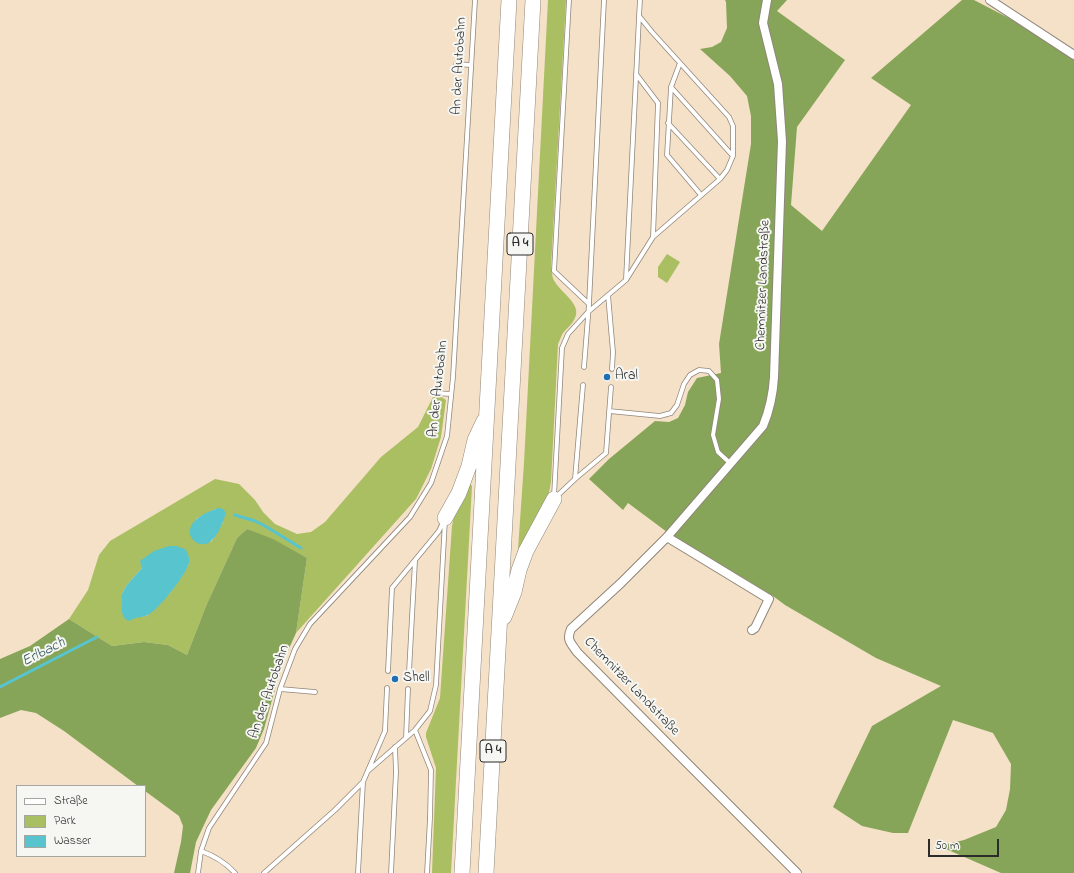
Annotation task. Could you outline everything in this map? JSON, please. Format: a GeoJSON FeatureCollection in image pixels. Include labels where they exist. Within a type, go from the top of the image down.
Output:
{"type":"FeatureCollection","features":[{"type":"Feature","properties":{"kind":"highway","name":"A 4"},"geometry":{"type":"LineString","coordinates":[[462,873],[509,0]]}},
{"type":"Feature","properties":{"kind":"highway","name":"A 4"},"geometry":{"type":"LineString","coordinates":[[486,873],[533,0]]}},
{"type":"Feature","properties":{"kind":"highway"},"geometry":{"type":"LineString","coordinates":[[445,518],[459,493],[469,466],[475,440],[487,415]]}},
{"type":"Feature","properties":{"kind":"highway"},"geometry":{"type":"LineString","coordinates":[[499,629],[514,592],[519,570],[526,551],[554,499]]}},
{"type":"Feature","properties":{"kind":"street","name":"Chemnitzer Landstraße"},"geometry":{"type":"LineString","coordinates":[[767,0],[763,23],[778,84],[782,141],[773,392],[769,410],[763,426],[667,537],[621,583],[571,629],[568,639],[577,652],[797,873]]}},
{"type":"Feature","properties":{"kind":"street"},"geometry":{"type":"LineString","coordinates":[[990,0],[1074,55]]}},
{"type":"Feature","properties":{"kind":"street"},"geometry":{"type":"LineString","coordinates":[[667,537],[769,599],[755,628],[752,630]]}},
{"type":"Feature","properties":{"kind":"lane","name":"An der Autobahn"},"geometry":{"type":"LineString","coordinates":[[198,873],[201,851],[210,828],[266,743],[280,689],[295,649],[310,624],[410,517],[431,483],[447,436],[453,370],[475,0]]}},
{"type":"Feature","properties":{"kind":"lane"},"geometry":{"type":"LineString","coordinates":[[569,0],[554,271],[589,304]]}},
{"type":"Feature","properties":{"kind":"lane"},"geometry":{"type":"LineString","coordinates":[[584,368],[589,304],[604,0]]}},
{"type":"Feature","properties":{"kind":"lane"},"geometry":{"type":"LineString","coordinates":[[626,280],[640,0]]}},
{"type":"Feature","properties":{"kind":"lane"},"geometry":{"type":"LineString","coordinates":[[554,499],[562,348],[568,334],[588,312],[626,280],[653,237],[720,179],[727,170],[733,156],[733,126],[729,117],[680,64],[639,16]]}},
{"type":"Feature","properties":{"kind":"lane"},"geometry":{"type":"LineString","coordinates":[[456,64],[471,65]]}},
{"type":"Feature","properties":{"kind":"lane"},"geometry":{"type":"LineString","coordinates":[[680,64],[671,87],[667,155],[701,195]]}},
{"type":"Feature","properties":{"kind":"lane"},"geometry":{"type":"LineString","coordinates":[[636,74],[658,103],[653,237]]}},
{"type":"Feature","properties":{"kind":"lane"},"geometry":{"type":"LineString","coordinates":[[671,87],[733,156]]}},
{"type":"Feature","properties":{"kind":"lane"},"geometry":{"type":"LineString","coordinates":[[668,123],[720,179]]}},
{"type":"Feature","properties":{"kind":"lane"},"geometry":{"type":"LineString","coordinates":[[608,295],[613,352],[612,369]]}},
{"type":"Feature","properties":{"kind":"lane"},"geometry":{"type":"LineString","coordinates":[[609,411],[660,416],[671,413],[677,405],[684,384],[690,375],[699,370],[709,370],[717,380],[719,399],[713,435],[718,452],[730,463]]}},
{"type":"Feature","properties":{"kind":"lane"},"geometry":{"type":"LineString","coordinates":[[575,479],[583,385]]}},
{"type":"Feature","properties":{"kind":"lane"},"geometry":{"type":"LineString","coordinates":[[554,499],[606,453],[611,387]]}},
{"type":"Feature","properties":{"kind":"lane"},"geometry":{"type":"LineString","coordinates":[[435,393],[451,394]]}},
{"type":"Feature","properties":{"kind":"lane"},"geometry":{"type":"LineString","coordinates":[[388,671],[392,588],[439,531],[445,518]]}},
{"type":"Feature","properties":{"kind":"lane"},"geometry":{"type":"LineString","coordinates":[[368,771],[415,730],[430,711],[436,685],[445,518]]}},
{"type":"Feature","properties":{"kind":"lane"},"geometry":{"type":"LineString","coordinates":[[409,672],[415,561]]}},
{"type":"Feature","properties":{"kind":"lane"},"geometry":{"type":"LineString","coordinates":[[264,873],[335,810],[363,782],[385,731],[387,688]]}},
{"type":"Feature","properties":{"kind":"lane"},"geometry":{"type":"LineString","coordinates":[[280,689],[315,692]]}},
{"type":"Feature","properties":{"kind":"lane"},"geometry":{"type":"LineString","coordinates":[[406,738],[408,689]]}},
{"type":"Feature","properties":{"kind":"lane"},"geometry":{"type":"LineString","coordinates":[[415,730],[431,770],[427,873]]}},
{"type":"Feature","properties":{"kind":"lane"},"geometry":{"type":"LineString","coordinates":[[391,873],[396,772],[395,747]]}},
{"type":"Feature","properties":{"kind":"lane"},"geometry":{"type":"LineString","coordinates":[[358,873],[363,782]]}},
{"type":"Feature","properties":{"kind":"lane"},"geometry":{"type":"LineString","coordinates":[[201,851],[217,858],[231,868],[235,873]]}},
{"type":"Feature","properties":{"kind":"green space"},"geometry":{"type":"Polygon","coordinates":[[[548,0],[566,0],[551,267],[554,280],[575,306],[576,315],[572,323],[563,333],[558,344],[551,482],[548,498],[517,564],[524,463],[548,0]]]}},
{"type":"Feature","properties":{"kind":"green space"},"geometry":{"type":"Polygon","coordinates":[[[725,0],[787,0],[777,11],[845,60],[797,127],[791,205],[822,231],[911,105],[871,78],[962,0],[974,0],[1074,52],[1074,873],[1001,873],[939,846],[964,840],[996,827],[1006,810],[1010,789],[1011,764],[993,733],[953,720],[908,833],[893,833],[862,826],[833,807],[872,726],[941,686],[876,658],[785,605],[773,596],[675,538],[628,503],[623,510],[589,479],[609,459],[655,421],[669,422],[678,418],[685,405],[688,392],[697,378],[721,373],[719,344],[751,144],[751,116],[747,96],[730,76],[700,49],[712,47],[721,42],[727,28],[725,0]]]}},
{"type":"Feature","properties":{"kind":"green space"},"geometry":{"type":"Polygon","coordinates":[[[667,254],[680,262],[667,283],[658,277],[658,267],[667,254]]]}},
{"type":"Feature","properties":{"kind":"green space"},"geometry":{"type":"Polygon","coordinates":[[[435,393],[446,400],[441,437],[431,469],[416,499],[296,633],[307,558],[247,529],[237,538],[206,606],[187,655],[168,645],[144,642],[112,646],[69,619],[88,590],[99,555],[110,541],[215,479],[239,484],[275,524],[297,534],[311,532],[325,522],[381,457],[418,427],[435,393]],[[215,509],[196,519],[211,542],[223,522],[215,509]],[[189,564],[142,568],[126,586],[122,594],[122,613],[135,617],[147,616],[170,593],[189,564]]]}},
{"type":"Feature","properties":{"kind":"green space"},"geometry":{"type":"Polygon","coordinates":[[[470,484],[472,486],[451,873],[432,873],[436,768],[426,733],[440,698],[452,526],[454,516],[470,484]]]}},
{"type":"Feature","properties":{"kind":"green space"},"geometry":{"type":"Polygon","coordinates":[[[247,529],[273,539],[307,558],[296,633],[282,664],[264,729],[256,748],[211,810],[196,842],[190,873],[174,873],[183,826],[179,816],[146,792],[146,785],[137,785],[64,731],[36,713],[21,710],[0,718],[0,659],[30,646],[69,619],[112,646],[144,642],[168,645],[187,655],[206,606],[237,538],[247,529]]]}},
{"type":"Feature","properties":{"kind":"water"},"geometry":{"type":"Polygon","coordinates":[[[219,508],[223,509],[226,513],[216,535],[208,543],[197,543],[191,537],[191,526],[197,519],[219,508]]]}},
{"type":"Feature","properties":{"kind":"water"},"geometry":{"type":"Polygon","coordinates":[[[169,546],[176,546],[185,549],[188,554],[189,563],[183,576],[164,601],[151,613],[129,621],[125,619],[122,613],[122,594],[126,586],[142,568],[140,561],[154,551],[169,546]]]}},
{"type":"Feature","properties":{"kind":"waterway","name":"Erlbach"},"geometry":{"type":"LineString","coordinates":[[235,515],[255,521],[301,548]]}},
{"type":"Feature","properties":{"kind":"waterway","name":"Erlbach"},"geometry":{"type":"LineString","coordinates":[[0,687],[97,637]]}},
{"type":"Feature","properties":{"kind":"place","name":"Aral"},"geometry":{"type":"Point","coordinates":[607,377]}},
{"type":"Feature","properties":{"kind":"place","name":"Shell"},"geometry":{"type":"Point","coordinates":[395,679]}}]}
